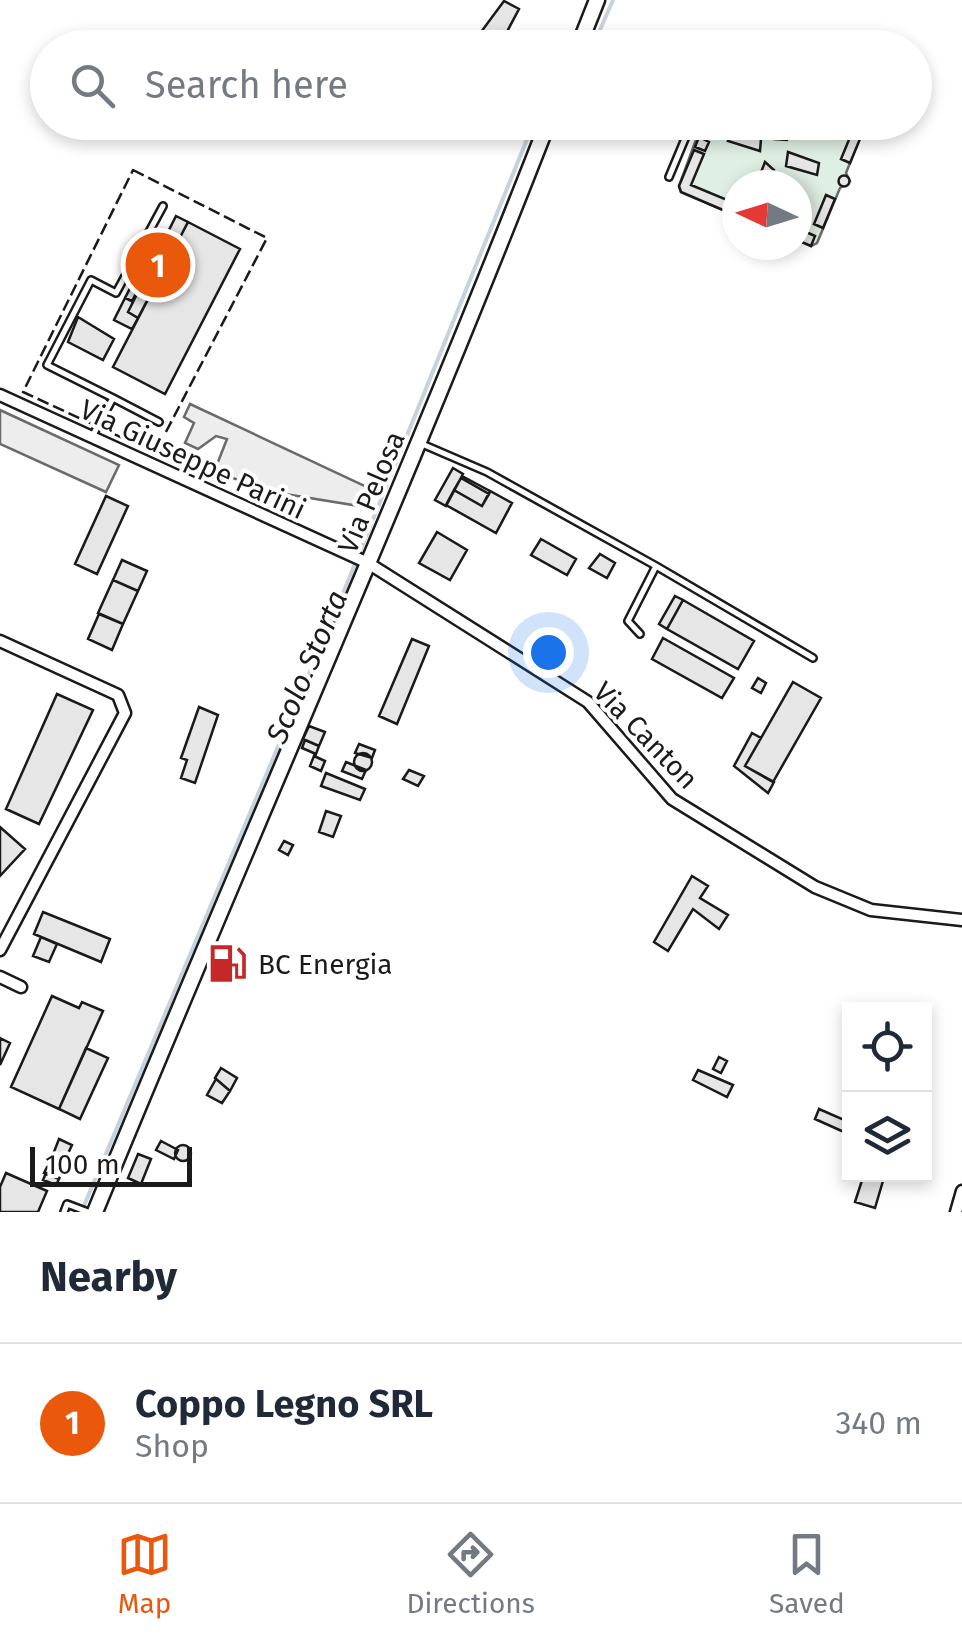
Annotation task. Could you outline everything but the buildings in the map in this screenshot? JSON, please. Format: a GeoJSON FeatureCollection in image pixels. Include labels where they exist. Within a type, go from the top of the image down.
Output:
{"type":"FeatureCollection","features":[{"type":"Feature","properties":{"kind":"main road"},"geometry":{"type":"LineString","coordinates":[[585,30],[597,0]]}},
{"type":"Feature","properties":{"kind":"main road","name":"Via Pelosa"},"geometry":{"type":"LineString","coordinates":[[90,1212],[419,443],[541,140]]}},
{"type":"Feature","properties":{"kind":"street","name":"Via Giuseppe Parini"},"geometry":{"type":"LineString","coordinates":[[0,396],[365,562]]}},
{"type":"Feature","properties":{"kind":"street","name":"Via Canton"},"geometry":{"type":"LineString","coordinates":[[365,562],[588,702],[660,788],[800,877],[855,906],[962,920]]}},
{"type":"Feature","properties":{"kind":"street"},"geometry":{"type":"LineString","coordinates":[[0,641],[118,695],[126,712],[0,950]]}},
{"type":"Feature","properties":{"kind":"street"},"geometry":{"type":"LineString","coordinates":[[0,977],[21,987]]}},
{"type":"Feature","properties":{"kind":"street"},"geometry":{"type":"LineString","coordinates":[[956,1212],[962,1191]]}},
{"type":"Feature","properties":{"kind":"lane"},"geometry":{"type":"LineString","coordinates":[[669,177],[684,140]]}},
{"type":"Feature","properties":{"kind":"lane"},"geometry":{"type":"LineString","coordinates":[[160,422],[47,365],[91,280],[116,293],[163,206]]}},
{"type":"Feature","properties":{"kind":"lane"},"geometry":{"type":"LineString","coordinates":[[92,437],[113,398]]}},
{"type":"Feature","properties":{"kind":"lane"},"geometry":{"type":"LineString","coordinates":[[419,443],[487,472],[813,658]]}},
{"type":"Feature","properties":{"kind":"lane"},"geometry":{"type":"LineString","coordinates":[[640,634],[628,621],[656,566]]}},
{"type":"Feature","properties":{"kind":"lane"},"geometry":{"type":"LineString","coordinates":[[64,1212],[68,1204],[90,1212]]}},
{"type":"Feature","properties":{"kind":"green space"},"geometry":{"type":"Polygon","coordinates":[[[696,140],[859,140],[846,173],[850,181],[840,188],[817,243],[812,246],[812,170],[722,170],[722,210],[681,192],[679,186],[696,140]]]}},
{"type":"Feature","properties":{"kind":"shaded area"},"geometry":{"type":"Polygon","coordinates":[[[190,404],[367,487],[359,506],[279,493],[214,472],[227,439],[216,436],[198,449],[185,443],[194,423],[184,417],[190,404]]]}},
{"type":"Feature","properties":{"kind":"shaded area"},"geometry":{"type":"Polygon","coordinates":[[[0,410],[119,465],[106,492],[0,444],[0,410]]]}},
{"type":"Feature","properties":{"kind":"waterway","name":"Scolo Storta"},"geometry":{"type":"LineString","coordinates":[[600,30],[613,0]]}},
{"type":"Feature","properties":{"kind":"waterway","name":"Scolo Storta"},"geometry":{"type":"LineString","coordinates":[[83,1208],[346,586],[527,140]]}},
{"type":"Feature","properties":{"kind":"fence"},"geometry":{"type":"LineString","coordinates":[[133,170],[267,238],[155,453],[23,392],[133,170]]}},
{"type":"Feature","properties":{"kind":"place","name":"Coppo Legno SRL"},"geometry":{"type":"Point","coordinates":[158,265]}},
{"type":"Feature","properties":{"kind":"place","name":"BC Energia"},"geometry":{"type":"Point","coordinates":[228,964]}}]}
